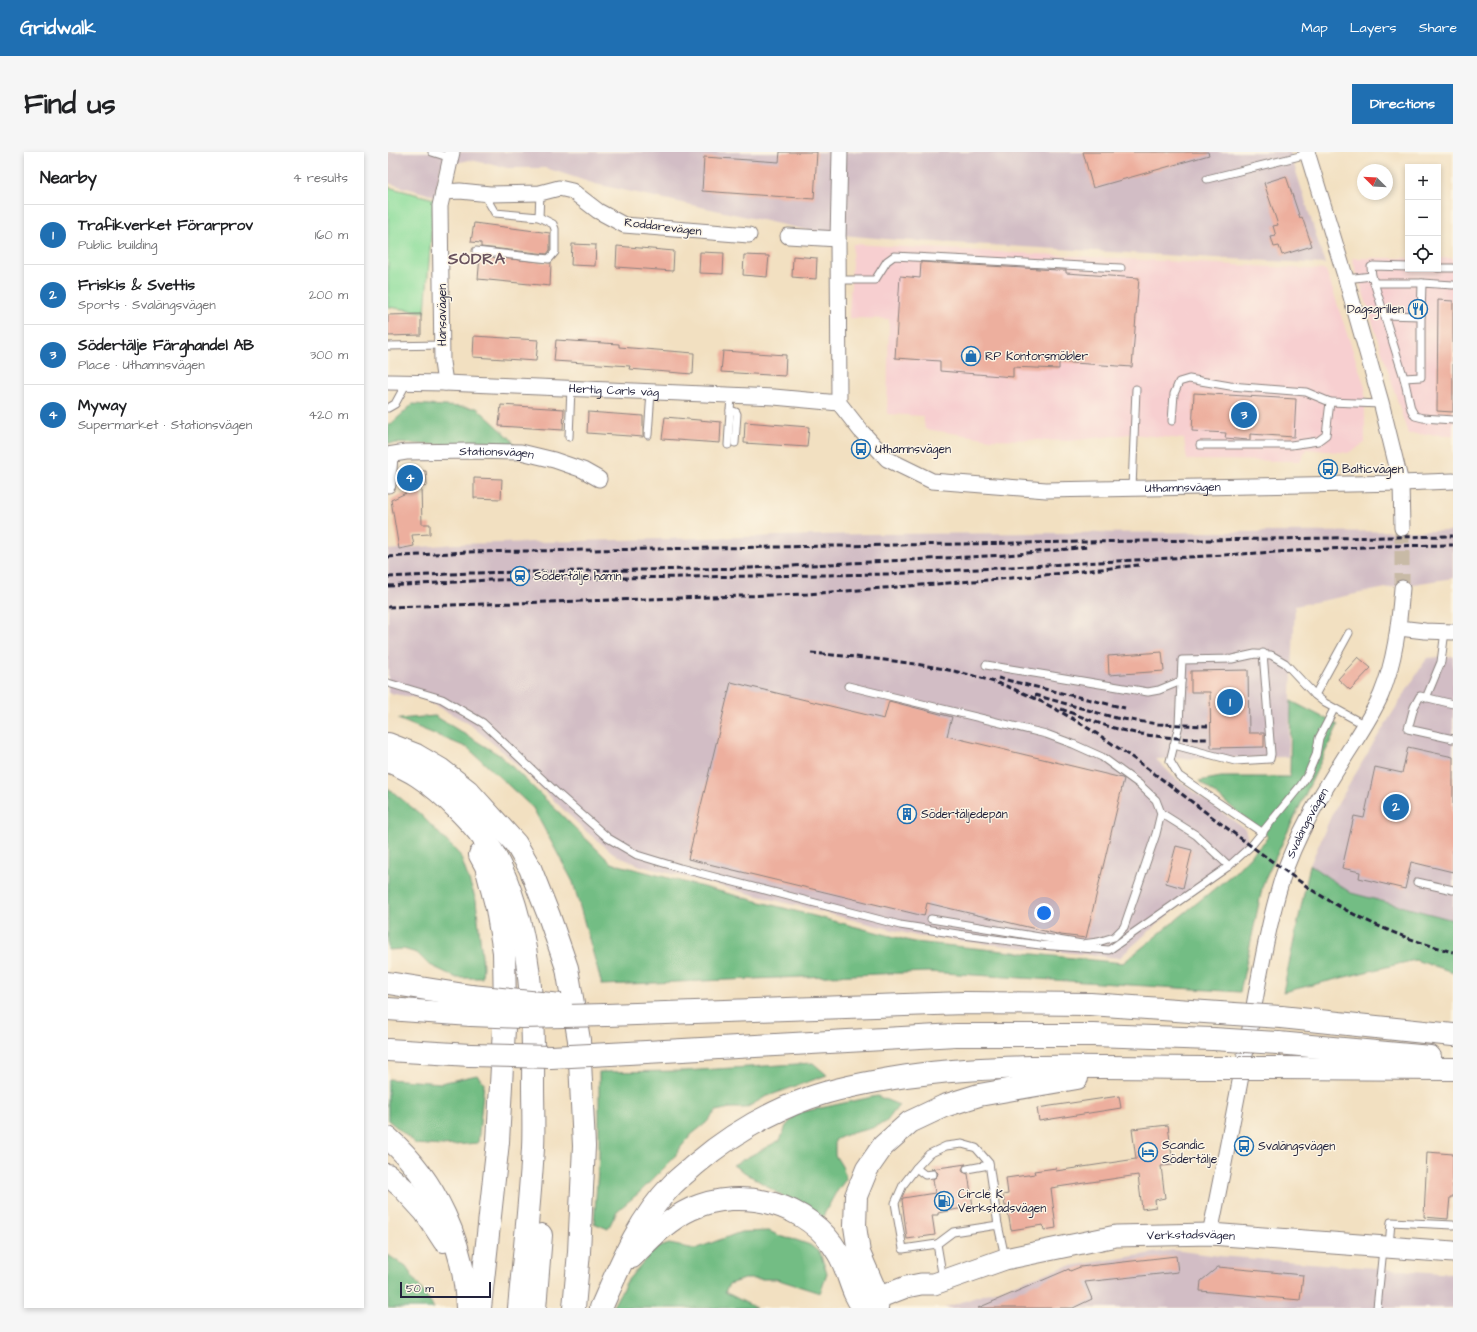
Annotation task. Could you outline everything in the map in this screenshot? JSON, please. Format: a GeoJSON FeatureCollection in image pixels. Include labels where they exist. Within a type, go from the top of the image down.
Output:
{"type":"FeatureCollection","features":[{"type":"Feature","properties":{"kind":"highway"},"geometry":{"type":"LineString","coordinates":[[388,744],[416,755],[440,769],[468,791],[516,844],[530,868],[567,968],[578,1032],[584,1146],[579,1252],[574,1308]]}},
{"type":"Feature","properties":{"kind":"highway"},"geometry":{"type":"LineString","coordinates":[[388,761],[417,776],[439,792],[479,832],[495,856],[509,887],[519,922],[526,955],[534,1038],[533,1147],[519,1308]]}},
{"type":"Feature","properties":{"kind":"highway"},"geometry":{"type":"LineString","coordinates":[[455,808],[486,866],[497,909],[504,952],[505,1009],[498,1142],[480,1308]]}},
{"type":"Feature","properties":{"kind":"highway"},"geometry":{"type":"LineString","coordinates":[[490,815],[521,878],[532,917],[540,954],[548,1090],[547,1149],[535,1308]]}},
{"type":"Feature","properties":{"kind":"highway"},"geometry":{"type":"LineString","coordinates":[[388,983],[471,1006],[522,1017],[606,1012],[640,1014],[964,1003],[1090,1004],[1281,1017],[1453,1035]]}},
{"type":"Feature","properties":{"kind":"highway"},"geometry":{"type":"LineString","coordinates":[[388,1009],[471,1006]]}},
{"type":"Feature","properties":{"kind":"highway"},"geometry":{"type":"LineString","coordinates":[[388,1050],[470,1055],[551,1057],[956,1035],[1092,1035],[1213,1039],[1278,1043],[1453,1060]]}},
{"type":"Feature","properties":{"kind":"highway"},"geometry":{"type":"LineString","coordinates":[[600,1308],[625,1253],[648,1214],[672,1185],[714,1149],[756,1122],[810,1098],[873,1081],[941,1072],[1071,1066],[1154,1068],[1453,1069]]}},
{"type":"Feature","properties":{"kind":"highway"},"geometry":{"type":"LineString","coordinates":[[870,1306],[854,1226],[856,1196],[867,1169],[883,1146],[910,1122],[944,1106],[979,1095],[1054,1081],[1154,1068]]}},
{"type":"Feature","properties":{"kind":"highway"},"geometry":{"type":"LineString","coordinates":[[388,1138],[416,1167],[436,1196],[452,1232],[463,1272],[467,1308]]}},
{"type":"Feature","properties":{"kind":"highway"},"geometry":{"type":"LineString","coordinates":[[388,1175],[404,1189],[425,1212],[463,1272]]}},
{"type":"Feature","properties":{"kind":"highway"},"geometry":{"type":"LineString","coordinates":[[613,1279],[627,1262],[662,1227],[691,1209],[721,1200],[749,1199],[776,1204],[798,1214],[819,1228],[839,1253],[870,1306]]}},
{"type":"Feature","properties":{"kind":"main road","name":"Verkstadsvägen"},"geometry":{"type":"LineString","coordinates":[[870,1306],[906,1287],[938,1282],[1005,1259],[1116,1236],[1210,1234],[1453,1252]]}},
{"type":"Feature","properties":{"kind":"street"},"geometry":{"type":"LineString","coordinates":[[839,403],[838,239],[840,152]]}},
{"type":"Feature","properties":{"kind":"street"},"geometry":{"type":"LineString","coordinates":[[1307,153],[1346,279],[1381,404],[1401,484],[1402,528]]}},
{"type":"Feature","properties":{"kind":"street","name":"Hansavägen"},"geometry":{"type":"LineString","coordinates":[[445,383],[442,362],[440,206],[451,155]]}},
{"type":"Feature","properties":{"kind":"street","name":"Roddarevägen"},"geometry":{"type":"LineString","coordinates":[[444,192],[460,191],[483,192],[490,194],[540,193],[558,188],[572,191],[598,211],[624,225],[749,235]]}},
{"type":"Feature","properties":{"kind":"street"},"geometry":{"type":"LineString","coordinates":[[788,236],[838,239]]}},
{"type":"Feature","properties":{"kind":"street","name":"Hertig Carls väg"},"geometry":{"type":"LineString","coordinates":[[388,382],[774,396],[839,403]]}},
{"type":"Feature","properties":{"kind":"street","name":"Uthamnsvägen"},"geometry":{"type":"LineString","coordinates":[[839,403],[887,459],[932,481],[1046,490],[1401,484],[1453,481]]}},
{"type":"Feature","properties":{"kind":"street","name":"Stationsvägen"},"geometry":{"type":"LineString","coordinates":[[388,485],[389,455],[406,452],[469,450],[521,452],[554,460],[583,470],[598,479]]}},
{"type":"Feature","properties":{"kind":"street","name":"Svalängsvägen"},"geometry":{"type":"LineString","coordinates":[[1210,1234],[1238,1094],[1264,951],[1282,878],[1299,835],[1312,811],[1366,725],[1381,695],[1391,664],[1399,628],[1402,588]]}},
{"type":"Feature","properties":{"kind":"street"},"geometry":{"type":"LineString","coordinates":[[1399,628],[1425,631],[1449,631]]}},
{"type":"Feature","properties":{"kind":"lane"},"geometry":{"type":"LineString","coordinates":[[432,152],[451,155]]}},
{"type":"Feature","properties":{"kind":"lane"},"geometry":{"type":"LineString","coordinates":[[1207,179],[1307,153]]}},
{"type":"Feature","properties":{"kind":"lane"},"geometry":{"type":"LineString","coordinates":[[476,251],[549,259],[555,252],[555,229],[553,224],[539,217],[495,213],[483,192]]}},
{"type":"Feature","properties":{"kind":"lane"},"geometry":{"type":"LineString","coordinates":[[539,217],[540,193]]}},
{"type":"Feature","properties":{"kind":"lane"},"geometry":{"type":"LineString","coordinates":[[838,280],[875,280],[887,261],[894,256],[1121,268]]}},
{"type":"Feature","properties":{"kind":"lane"},"geometry":{"type":"LineString","coordinates":[[1405,267],[1371,267],[1374,283],[1404,378],[1411,409],[1415,416],[1453,420]]}},
{"type":"Feature","properties":{"kind":"lane"},"geometry":{"type":"LineString","coordinates":[[1441,268],[1453,268]]}},
{"type":"Feature","properties":{"kind":"lane"},"geometry":{"type":"LineString","coordinates":[[1346,279],[1372,276]]}},
{"type":"Feature","properties":{"kind":"lane"},"geometry":{"type":"LineString","coordinates":[[1374,283],[1422,283],[1453,285]]}},
{"type":"Feature","properties":{"kind":"lane"},"geometry":{"type":"LineString","coordinates":[[1404,378],[1421,377],[1422,283]]}},
{"type":"Feature","properties":{"kind":"lane"},"geometry":{"type":"LineString","coordinates":[[1384,315],[1421,316]]}},
{"type":"Feature","properties":{"kind":"lane"},"geometry":{"type":"LineString","coordinates":[[388,346],[442,345]]}},
{"type":"Feature","properties":{"kind":"lane"},"geometry":{"type":"LineString","coordinates":[[1172,420],[1174,394],[1179,382],[1189,379],[1230,386],[1306,392],[1330,402],[1381,404]]}},
{"type":"Feature","properties":{"kind":"lane"},"geometry":{"type":"LineString","coordinates":[[388,408],[395,404],[407,382]]}},
{"type":"Feature","properties":{"kind":"lane"},"geometry":{"type":"LineString","coordinates":[[569,436],[571,388]]}},
{"type":"Feature","properties":{"kind":"lane"},"geometry":{"type":"LineString","coordinates":[[1132,488],[1136,389]]}},
{"type":"Feature","properties":{"kind":"lane"},"geometry":{"type":"LineString","coordinates":[[648,435],[651,392]]}},
{"type":"Feature","properties":{"kind":"lane"},"geometry":{"type":"LineString","coordinates":[[731,395],[731,444]]}},
{"type":"Feature","properties":{"kind":"lane"},"geometry":{"type":"LineString","coordinates":[[1200,445],[1291,445],[1318,441],[1326,435],[1330,402]]}},
{"type":"Feature","properties":{"kind":"lane"},"geometry":{"type":"LineString","coordinates":[[1426,698],[1441,662],[1449,631]]}},
{"type":"Feature","properties":{"kind":"lane"},"geometry":{"type":"LineString","coordinates":[[1315,695],[1349,634]]}},
{"type":"Feature","properties":{"kind":"lane"},"geometry":{"type":"LineString","coordinates":[[1263,833],[1179,776],[1170,761],[1179,725],[1182,660],[1232,659],[1263,653],[1271,655],[1285,663],[1315,695],[1334,709],[1366,725]]}},
{"type":"Feature","properties":{"kind":"lane"},"geometry":{"type":"LineString","coordinates":[[1174,745],[1235,761],[1270,759],[1271,754],[1263,653]]}},
{"type":"Feature","properties":{"kind":"lane"},"geometry":{"type":"LineString","coordinates":[[986,665],[1148,692],[1159,690],[1181,681]]}},
{"type":"Feature","properties":{"kind":"lane"},"geometry":{"type":"LineString","coordinates":[[388,683],[442,699],[483,723],[558,794],[602,833],[608,838],[637,854],[680,868],[900,924],[964,935],[1040,945],[1109,950],[1229,866],[1251,846],[1301,785],[1308,774],[1316,755],[1319,738],[1334,709]]}},
{"type":"Feature","properties":{"kind":"lane"},"geometry":{"type":"LineString","coordinates":[[848,686],[1046,734],[1073,744],[1102,757],[1139,784],[1156,800],[1161,813],[1156,834],[1124,927],[1114,937],[1098,942],[1082,944],[931,919]]}},
{"type":"Feature","properties":{"kind":"lane"},"geometry":{"type":"LineString","coordinates":[[1453,704],[1420,696],[1414,707],[1408,729],[1453,739]]}},
{"type":"Feature","properties":{"kind":"lane"},"geometry":{"type":"LineString","coordinates":[[1161,813],[1196,835],[1229,866]]}},
{"type":"Feature","properties":{"kind":"lane"},"geometry":{"type":"LineString","coordinates":[[1417,882],[1453,890]]}},
{"type":"Feature","properties":{"kind":"lane"},"geometry":{"type":"LineString","coordinates":[[998,1225],[953,1232],[937,1244],[903,1249],[896,1203],[903,1185],[929,1154],[946,1146],[962,1144],[976,1148],[989,1163],[998,1225],[1005,1259]]}},
{"type":"Feature","properties":{"kind":"lane"},"geometry":{"type":"LineString","coordinates":[[967,1169],[989,1165]]}},
{"type":"Feature","properties":{"kind":"lane"},"geometry":{"type":"LineString","coordinates":[[916,1168],[925,1175],[932,1174]]}},
{"type":"Feature","properties":{"kind":"lane"},"geometry":{"type":"LineString","coordinates":[[1377,1308],[1391,1222],[1453,1226]]}},
{"type":"Feature","properties":{"kind":"lane"},"geometry":{"type":"LineString","coordinates":[[937,1244],[938,1282]]}},
{"type":"Feature","properties":{"kind":"shaded area"},"geometry":{"type":"Polygon","coordinates":[[[388,152],[1290,152],[1325,264],[898,240],[821,233],[595,184],[546,168],[508,168],[470,160],[441,166],[435,196],[388,183],[388,152]]]}},
{"type":"Feature","properties":{"kind":"shaded area"},"geometry":{"type":"Polygon","coordinates":[[[853,244],[1326,270],[1365,387],[1365,443],[1348,453],[1306,449],[1300,461],[1187,460],[1184,439],[1130,434],[1069,441],[991,439],[925,429],[923,416],[887,414],[889,319],[849,318],[853,244]]]}},
{"type":"Feature","properties":{"kind":"shaded area"},"geometry":{"type":"Polygon","coordinates":[[[1352,258],[1405,258],[1405,272],[1441,272],[1441,258],[1453,258],[1453,435],[1408,434],[1352,258]]]}},
{"type":"Feature","properties":{"kind":"shaded area"},"geometry":{"type":"Polygon","coordinates":[[[1453,531],[1453,578],[1386,588],[1295,606],[1288,757],[1156,759],[1174,777],[1245,829],[1248,839],[1244,847],[1119,958],[917,936],[641,866],[617,856],[587,832],[502,751],[468,723],[423,699],[388,693],[388,550],[455,544],[864,534],[1453,531]]]}},
{"type":"Feature","properties":{"kind":"shaded area"},"geometry":{"type":"Polygon","coordinates":[[[1453,656],[1453,920],[1351,893],[1310,865],[1332,814],[1373,744],[1427,658],[1453,656]]]}},
{"type":"Feature","properties":{"kind":"shaded area"},"geometry":{"type":"Polygon","coordinates":[[[1173,1250],[1219,1256],[1453,1274],[1453,1308],[944,1308],[1064,1267],[1173,1250]]]}},
{"type":"Feature","properties":{"kind":"green space"},"geometry":{"type":"Polygon","coordinates":[[[388,187],[434,199],[425,312],[388,307],[388,187]]]}},
{"type":"Feature","properties":{"kind":"green space"},"geometry":{"type":"Polygon","coordinates":[[[413,404],[477,408],[510,438],[516,447],[388,443],[388,425],[413,404]]]}},
{"type":"Feature","properties":{"kind":"green space"},"geometry":{"type":"Polygon","coordinates":[[[1291,701],[1338,725],[1263,884],[1240,992],[928,972],[602,985],[573,882],[533,808],[468,748],[398,719],[435,716],[501,756],[611,863],[914,942],[1123,963],[1235,872],[1269,837],[1199,781],[1221,777],[1290,777],[1291,701]]]}},
{"type":"Feature","properties":{"kind":"green space"},"geometry":{"type":"Polygon","coordinates":[[[388,788],[420,814],[460,855],[476,900],[483,966],[482,978],[457,978],[428,964],[417,953],[403,949],[388,950],[388,788]]]}},
{"type":"Feature","properties":{"kind":"green space"},"geometry":{"type":"Polygon","coordinates":[[[1310,865],[1351,893],[1453,920],[1453,972],[1415,960],[1283,992],[1310,865]]]}},
{"type":"Feature","properties":{"kind":"green space"},"geometry":{"type":"Polygon","coordinates":[[[813,1063],[827,1075],[765,1097],[746,1108],[730,1108],[716,1111],[706,1123],[692,1134],[673,1159],[640,1192],[617,1211],[608,1229],[594,1223],[599,1157],[599,1072],[684,1071],[813,1063]]]}},
{"type":"Feature","properties":{"kind":"green space"},"geometry":{"type":"Polygon","coordinates":[[[477,1075],[484,1083],[478,1143],[442,1146],[416,1144],[388,1120],[388,1079],[441,1083],[477,1075]]]}},
{"type":"Feature","properties":{"kind":"green space"},"geometry":{"type":"Polygon","coordinates":[[[877,1096],[899,1105],[886,1122],[872,1128],[848,1134],[835,1140],[835,1155],[843,1168],[846,1179],[835,1194],[821,1220],[733,1165],[780,1140],[786,1126],[797,1113],[877,1096]]]}},
{"type":"Feature","properties":{"kind":"green space"},"geometry":{"type":"Polygon","coordinates":[[[769,1231],[782,1237],[810,1245],[820,1253],[827,1273],[820,1293],[776,1279],[744,1279],[729,1284],[725,1292],[756,1308],[612,1308],[627,1281],[654,1249],[669,1244],[695,1249],[741,1232],[769,1231]]]}},
{"type":"Feature","properties":{"kind":"green space"},"geometry":{"type":"Polygon","coordinates":[[[388,1255],[406,1267],[434,1308],[388,1308],[388,1255]]]}},
{"type":"Feature","properties":{"kind":"building"},"geometry":{"type":"Polygon","coordinates":[[[780,152],[817,152],[814,199],[702,191],[704,157],[779,162],[780,152]]]}},
{"type":"Feature","properties":{"kind":"building"},"geometry":{"type":"Polygon","coordinates":[[[1083,152],[1208,152],[1209,155],[1093,188],[1083,152]]]}},
{"type":"Feature","properties":{"kind":"building"},"geometry":{"type":"Polygon","coordinates":[[[1286,176],[1300,218],[1302,217],[1312,246],[1282,255],[1279,246],[1274,247],[1271,237],[1276,236],[1273,226],[1278,225],[1264,183],[1286,176]]]}},
{"type":"Feature","properties":{"kind":"building"},"geometry":{"type":"Polygon","coordinates":[[[474,223],[550,233],[550,250],[547,254],[481,247],[481,243],[471,242],[474,223]]]}},
{"type":"Feature","properties":{"kind":"building"},"geometry":{"type":"Polygon","coordinates":[[[572,244],[596,245],[595,266],[571,265],[572,244]]]}},
{"type":"Feature","properties":{"kind":"building"},"geometry":{"type":"Polygon","coordinates":[[[617,246],[674,251],[673,271],[616,267],[617,246]]]}},
{"type":"Feature","properties":{"kind":"building"},"geometry":{"type":"Polygon","coordinates":[[[700,252],[724,253],[723,274],[699,273],[700,252]]]}},
{"type":"Feature","properties":{"kind":"building"},"geometry":{"type":"Polygon","coordinates":[[[744,255],[769,256],[767,277],[743,275],[744,255]]]}},
{"type":"Feature","properties":{"kind":"building"},"geometry":{"type":"Polygon","coordinates":[[[480,256],[551,263],[550,286],[478,279],[480,256]]]}},
{"type":"Feature","properties":{"kind":"building"},"geometry":{"type":"Polygon","coordinates":[[[793,256],[817,258],[816,279],[792,277],[793,256]]]}},
{"type":"Feature","properties":{"kind":"building"},"geometry":{"type":"Polygon","coordinates":[[[921,262],[1066,270],[1066,273],[1139,278],[1132,367],[1059,362],[1059,369],[1013,367],[1013,377],[940,371],[940,361],[895,358],[900,276],[920,278],[921,262]]]}},
{"type":"Feature","properties":{"kind":"building"},"geometry":{"type":"Polygon","coordinates":[[[1438,300],[1453,301],[1453,412],[1437,411],[1438,300]]]}},
{"type":"Feature","properties":{"kind":"building"},"geometry":{"type":"Polygon","coordinates":[[[421,314],[421,335],[388,336],[388,315],[421,314]]]}},
{"type":"Feature","properties":{"kind":"building"},"geometry":{"type":"Polygon","coordinates":[[[474,336],[538,340],[536,361],[473,357],[474,336]]]}},
{"type":"Feature","properties":{"kind":"building"},"geometry":{"type":"Polygon","coordinates":[[[556,340],[619,344],[619,347],[694,353],[693,374],[629,369],[630,366],[554,361],[556,340]]]}},
{"type":"Feature","properties":{"kind":"building"},"geometry":{"type":"Polygon","coordinates":[[[723,351],[786,355],[785,376],[721,372],[723,351]]]}},
{"type":"Feature","properties":{"kind":"building"},"geometry":{"type":"Polygon","coordinates":[[[1194,393],[1296,399],[1294,437],[1250,434],[1250,440],[1248,440],[1225,438],[1226,433],[1192,431],[1194,393]]]}},
{"type":"Feature","properties":{"kind":"building"},"geometry":{"type":"Polygon","coordinates":[[[501,405],[564,409],[563,430],[499,426],[501,405]]]}},
{"type":"Feature","properties":{"kind":"building"},"geometry":{"type":"Polygon","coordinates":[[[588,412],[643,416],[643,437],[587,433],[588,412]]]}},
{"type":"Feature","properties":{"kind":"building"},"geometry":{"type":"Polygon","coordinates":[[[665,417],[721,422],[720,443],[662,439],[665,417]]]}},
{"type":"Feature","properties":{"kind":"building"},"geometry":{"type":"Polygon","coordinates":[[[745,422],[809,427],[807,447],[744,443],[745,422]]]}},
{"type":"Feature","properties":{"kind":"building"},"geometry":{"type":"Polygon","coordinates":[[[406,471],[426,471],[427,486],[421,487],[422,524],[430,524],[430,534],[412,535],[414,546],[399,549],[391,500],[406,493],[406,471]]]}},
{"type":"Feature","properties":{"kind":"building"},"geometry":{"type":"Polygon","coordinates":[[[474,478],[502,479],[501,499],[474,498],[474,478]]]}},
{"type":"Feature","properties":{"kind":"building"},"geometry":{"type":"Polygon","coordinates":[[[1162,652],[1164,671],[1109,675],[1108,656],[1162,652]]]}},
{"type":"Feature","properties":{"kind":"building"},"geometry":{"type":"Polygon","coordinates":[[[1358,657],[1371,668],[1350,690],[1338,679],[1358,657]]]}},
{"type":"Feature","properties":{"kind":"building"},"geometry":{"type":"Polygon","coordinates":[[[1248,670],[1249,733],[1264,733],[1264,747],[1211,748],[1210,692],[1191,692],[1191,671],[1248,670]]]}},
{"type":"Feature","properties":{"kind":"building","name":"Södertäljedepån"},"geometry":{"type":"Polygon","coordinates":[[[731,682],[884,719],[889,701],[952,717],[947,736],[1124,779],[1086,938],[1061,935],[927,903],[924,916],[688,859],[731,682]]]}},
{"type":"Feature","properties":{"kind":"building"},"geometry":{"type":"Polygon","coordinates":[[[1408,747],[1453,757],[1453,872],[1411,862],[1405,889],[1359,878],[1360,872],[1342,868],[1354,816],[1364,818],[1375,767],[1402,773],[1408,747]]]}},
{"type":"Feature","properties":{"kind":"building"},"geometry":{"type":"Polygon","coordinates":[[[1176,846],[1192,850],[1183,888],[1166,883],[1176,846]]]}},
{"type":"Feature","properties":{"kind":"building"},"geometry":{"type":"Polygon","coordinates":[[[1119,1096],[1121,1108],[1039,1121],[1037,1108],[1119,1096]]]}},
{"type":"Feature","properties":{"kind":"building"},"geometry":{"type":"Polygon","coordinates":[[[1168,1125],[1173,1165],[1161,1166],[1165,1198],[1155,1200],[1156,1207],[1142,1209],[1138,1175],[1051,1188],[1056,1228],[1044,1230],[1043,1225],[1011,1230],[1007,1206],[1005,1206],[1003,1195],[1008,1194],[1006,1178],[1035,1174],[1034,1171],[1056,1168],[1056,1171],[1136,1159],[1132,1129],[1168,1125]]]}},
{"type":"Feature","properties":{"kind":"building"},"geometry":{"type":"Polygon","coordinates":[[[1427,1152],[1453,1154],[1453,1197],[1450,1197],[1448,1219],[1424,1217],[1427,1152]]]}},
{"type":"Feature","properties":{"kind":"building"},"geometry":{"type":"Polygon","coordinates":[[[966,1164],[962,1170],[968,1174],[973,1206],[938,1213],[938,1215],[932,1215],[935,1235],[907,1239],[903,1198],[935,1193],[933,1179],[938,1173],[931,1169],[966,1164]]]}},
{"type":"Feature","properties":{"kind":"building"},"geometry":{"type":"Polygon","coordinates":[[[1176,1256],[1178,1272],[1085,1282],[1092,1299],[1073,1308],[978,1308],[1069,1269],[1070,1271],[1080,1267],[1176,1256]]]}},
{"type":"Feature","properties":{"kind":"building"},"geometry":{"type":"Polygon","coordinates":[[[1218,1267],[1303,1275],[1300,1300],[1200,1291],[1201,1281],[1218,1267]]]}},
{"type":"Feature","properties":{"kind":"tunnel"},"geometry":{"type":"LineString","coordinates":[[1402,528],[1402,588]]}},
{"type":"Feature","properties":{"kind":"railway"},"geometry":{"type":"LineString","coordinates":[[388,557],[466,552],[1453,536]]}},
{"type":"Feature","properties":{"kind":"railway"},"geometry":{"type":"LineString","coordinates":[[388,586],[489,580],[889,574],[1382,546],[1453,545]]}},
{"type":"Feature","properties":{"kind":"railway"},"geometry":{"type":"LineString","coordinates":[[388,577],[471,573],[751,568],[1007,555],[1088,547]]}},
{"type":"Feature","properties":{"kind":"railway"},"geometry":{"type":"LineString","coordinates":[[388,607],[807,594],[1025,577],[1139,565]]}},
{"type":"Feature","properties":{"kind":"railway"},"geometry":{"type":"LineString","coordinates":[[811,653],[884,660],[932,667],[980,678],[1003,685],[1027,695],[1074,719],[1119,749],[1163,780],[1230,831],[1326,899],[1343,909],[1396,934],[1453,952]]}},
{"type":"Feature","properties":{"kind":"railway"},"geometry":{"type":"LineString","coordinates":[[998,678],[1125,708]]}},
{"type":"Feature","properties":{"kind":"railway"},"geometry":{"type":"LineString","coordinates":[[1035,695],[1116,718],[1158,724],[1208,726]]}},
{"type":"Feature","properties":{"kind":"railway"},"geometry":{"type":"LineString","coordinates":[[1061,709],[1109,727],[1136,733],[1188,739],[1209,739]]}},
{"type":"Feature","properties":{"kind":"place","name":"Dagsgrillen"},"geometry":{"type":"Point","coordinates":[1418,309]}},
{"type":"Feature","properties":{"kind":"place","name":"RP Kontorsmöbler"},"geometry":{"type":"Point","coordinates":[971,356]}},
{"type":"Feature","properties":{"kind":"place","name":"Södertälje Färghandel AB"},"geometry":{"type":"Point","coordinates":[1244,415]}},
{"type":"Feature","properties":{"kind":"place","name":"Uthamnsvägen"},"geometry":{"type":"Point","coordinates":[861,449]}},
{"type":"Feature","properties":{"kind":"place","name":"Balticvägen"},"geometry":{"type":"Point","coordinates":[1328,469]}},
{"type":"Feature","properties":{"kind":"place","name":"Myway"},"geometry":{"type":"Point","coordinates":[410,478]}},
{"type":"Feature","properties":{"kind":"place","name":"Södertälje hamn"},"geometry":{"type":"Point","coordinates":[520,576]}},
{"type":"Feature","properties":{"kind":"place","name":"Trafikverket Förarprov"},"geometry":{"type":"Point","coordinates":[1230,702]}},
{"type":"Feature","properties":{"kind":"place","name":"Friskis & Svettis"},"geometry":{"type":"Point","coordinates":[1396,807]}},
{"type":"Feature","properties":{"kind":"place","name":"Södertäljedepån"},"geometry":{"type":"Point","coordinates":[907,814]}},
{"type":"Feature","properties":{"kind":"place","name":"Svalängsvägen"},"geometry":{"type":"Point","coordinates":[1244,1146]}},
{"type":"Feature","properties":{"kind":"place","name":"Scandic Södertälje"},"geometry":{"type":"Point","coordinates":[1148,1152]}},
{"type":"Feature","properties":{"kind":"place","name":"Circle K Verkstadsvägen"},"geometry":{"type":"Point","coordinates":[944,1201]}},
{"type":"Feature","properties":{"kind":"district","name":"SÖDRA"},"geometry":{"type":"Point","coordinates":[477,259]}}]}
